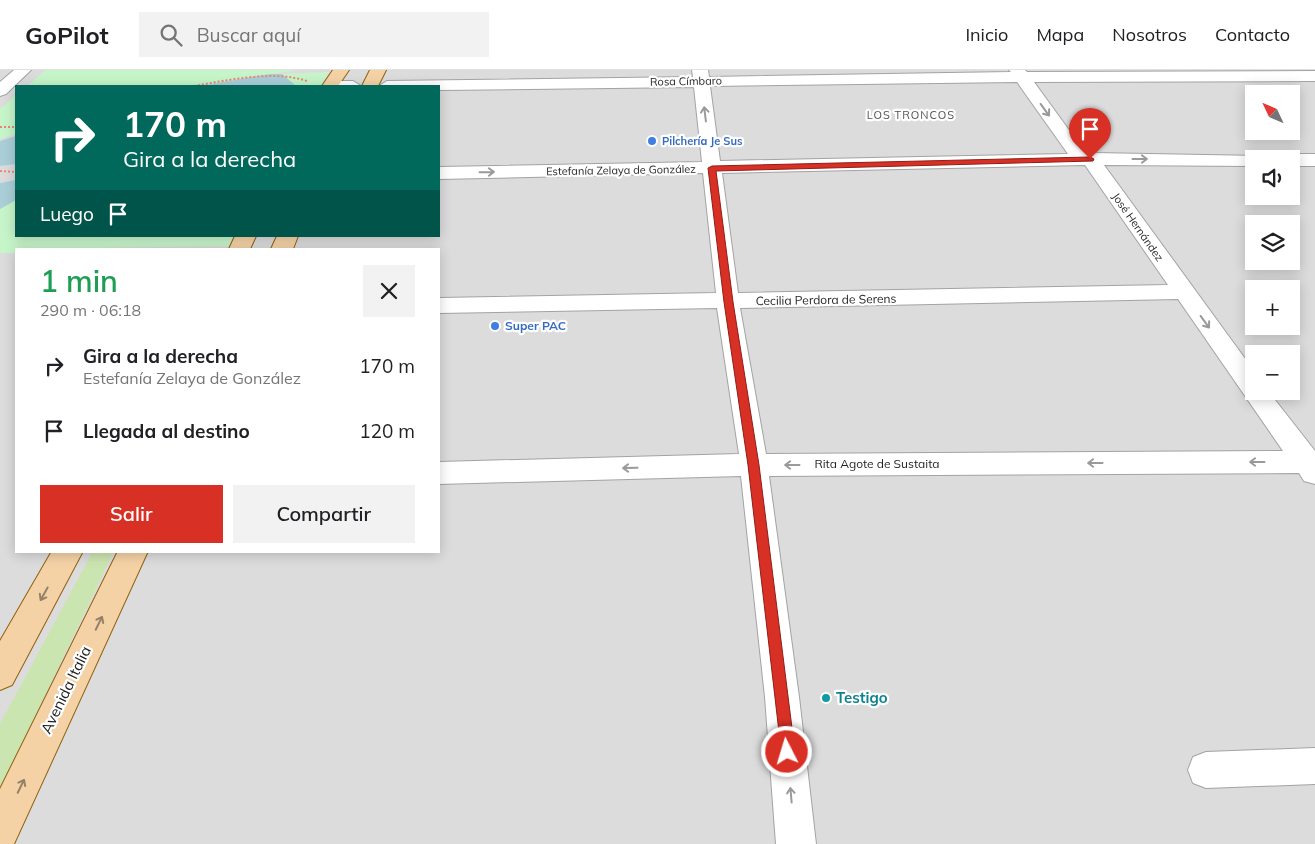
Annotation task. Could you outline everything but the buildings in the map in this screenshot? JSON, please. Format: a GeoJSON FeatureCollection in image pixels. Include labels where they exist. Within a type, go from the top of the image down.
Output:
{"type":"FeatureCollection","features":[{"type":"Feature","properties":{"kind":"main road"},"geometry":{"type":"LineString","coordinates":[[331,85],[341,70]]}},
{"type":"Feature","properties":{"kind":"main road"},"geometry":{"type":"LineString","coordinates":[[370,85],[378,70]]}},
{"type":"Feature","properties":{"kind":"main road"},"geometry":{"type":"LineString","coordinates":[[0,673],[67,553]]}},
{"type":"Feature","properties":{"kind":"main road","name":"Avenida Italia"},"geometry":{"type":"LineString","coordinates":[[0,830],[132,553]]}},
{"type":"Feature","properties":{"kind":"street"},"geometry":{"type":"LineString","coordinates":[[0,91],[23,70]]}},
{"type":"Feature","properties":{"kind":"street","name":"Rosa Címbaro"},"geometry":{"type":"LineString","coordinates":[[418,85],[700,76],[1019,73],[1315,76]]}},
{"type":"Feature","properties":{"kind":"street","name":"José Hernández"},"geometry":{"type":"LineString","coordinates":[[1019,73],[1076,152],[1090,159],[1245,378]]}},
{"type":"Feature","properties":{"kind":"street"},"geometry":{"type":"LineString","coordinates":[[700,76],[728,302],[754,465],[782,697],[796,844]]}},
{"type":"Feature","properties":{"kind":"street","name":"Estefanía Zelaya de González"},"geometry":{"type":"LineString","coordinates":[[440,173],[1090,159],[1245,160]]}},
{"type":"Feature","properties":{"kind":"street"},"geometry":{"type":"LineString","coordinates":[[1300,160],[1315,160]]}},
{"type":"Feature","properties":{"kind":"street","name":"Cecilia Perdora de Serens"},"geometry":{"type":"LineString","coordinates":[[440,306],[1183,292]]}},
{"type":"Feature","properties":{"kind":"street","name":"José Hernández"},"geometry":{"type":"LineString","coordinates":[[1261,400],[1312,466]]}},
{"type":"Feature","properties":{"kind":"street","name":"Rita Agote de Sustaita"},"geometry":{"type":"LineString","coordinates":[[440,473],[754,465],[1312,466]]}},
{"type":"Feature","properties":{"kind":"street"},"geometry":{"type":"LineString","coordinates":[[1206,770],[1315,766]]}},
{"type":"Feature","properties":{"kind":"path"},"geometry":{"type":"LineString","coordinates":[[200,85],[270,73],[294,74],[313,84]]}},
{"type":"Feature","properties":{"kind":"path"},"geometry":{"type":"LineString","coordinates":[[0,126],[15,127]]}},
{"type":"Feature","properties":{"kind":"path"},"geometry":{"type":"LineString","coordinates":[[0,171],[15,172]]}},
{"type":"Feature","properties":{"kind":"shaded area"},"geometry":{"type":"Polygon","coordinates":[[[0,70],[1315,70],[1315,844],[0,844],[0,70]]]}},
{"type":"Feature","properties":{"kind":"green space"},"geometry":{"type":"Polygon","coordinates":[[[46,70],[296,70],[204,85],[28,85],[46,70]]]}},
{"type":"Feature","properties":{"kind":"green space"},"geometry":{"type":"Polygon","coordinates":[[[329,72],[322,85],[295,85],[282,74],[329,72]]]}},
{"type":"Feature","properties":{"kind":"green space"},"geometry":{"type":"Polygon","coordinates":[[[15,96],[15,134],[0,139],[0,109],[15,96]]]}},
{"type":"Feature","properties":{"kind":"green space"},"geometry":{"type":"Polygon","coordinates":[[[15,201],[15,237],[238,237],[233,246],[15,248],[15,253],[0,253],[0,209],[15,201]]]}},
{"type":"Feature","properties":{"kind":"green space"},"geometry":{"type":"Polygon","coordinates":[[[92,553],[113,553],[0,790],[0,724],[92,553]]]}},
{"type":"Feature","properties":{"kind":"water"},"geometry":{"type":"Polygon","coordinates":[[[269,74],[282,74],[295,85],[208,85],[269,74]]]}},
{"type":"Feature","properties":{"kind":"water"},"geometry":{"type":"Polygon","coordinates":[[[15,136],[15,164],[0,166],[0,141],[15,136]]]}},
{"type":"Feature","properties":{"kind":"water"},"geometry":{"type":"Polygon","coordinates":[[[15,180],[15,201],[0,209],[0,183],[15,180]]]}},
{"type":"Feature","properties":{"kind":"place","name":"Pilchería Je Sus"},"geometry":{"type":"Point","coordinates":[652,141]}},
{"type":"Feature","properties":{"kind":"place","name":"Super PAC"},"geometry":{"type":"Point","coordinates":[495,326]}},
{"type":"Feature","properties":{"kind":"place","name":"Testigo"},"geometry":{"type":"Point","coordinates":[826,698]}},
{"type":"Feature","properties":{"kind":"district","name":"LOS TRONCOS"},"geometry":{"type":"Point","coordinates":[911,115]}},
{"type":"Feature","properties":{"kind":"route"},"geometry":{"type":"LineString","coordinates":[[787,752],[754,465],[728,302],[712,168],[1090,159]]}}]}
